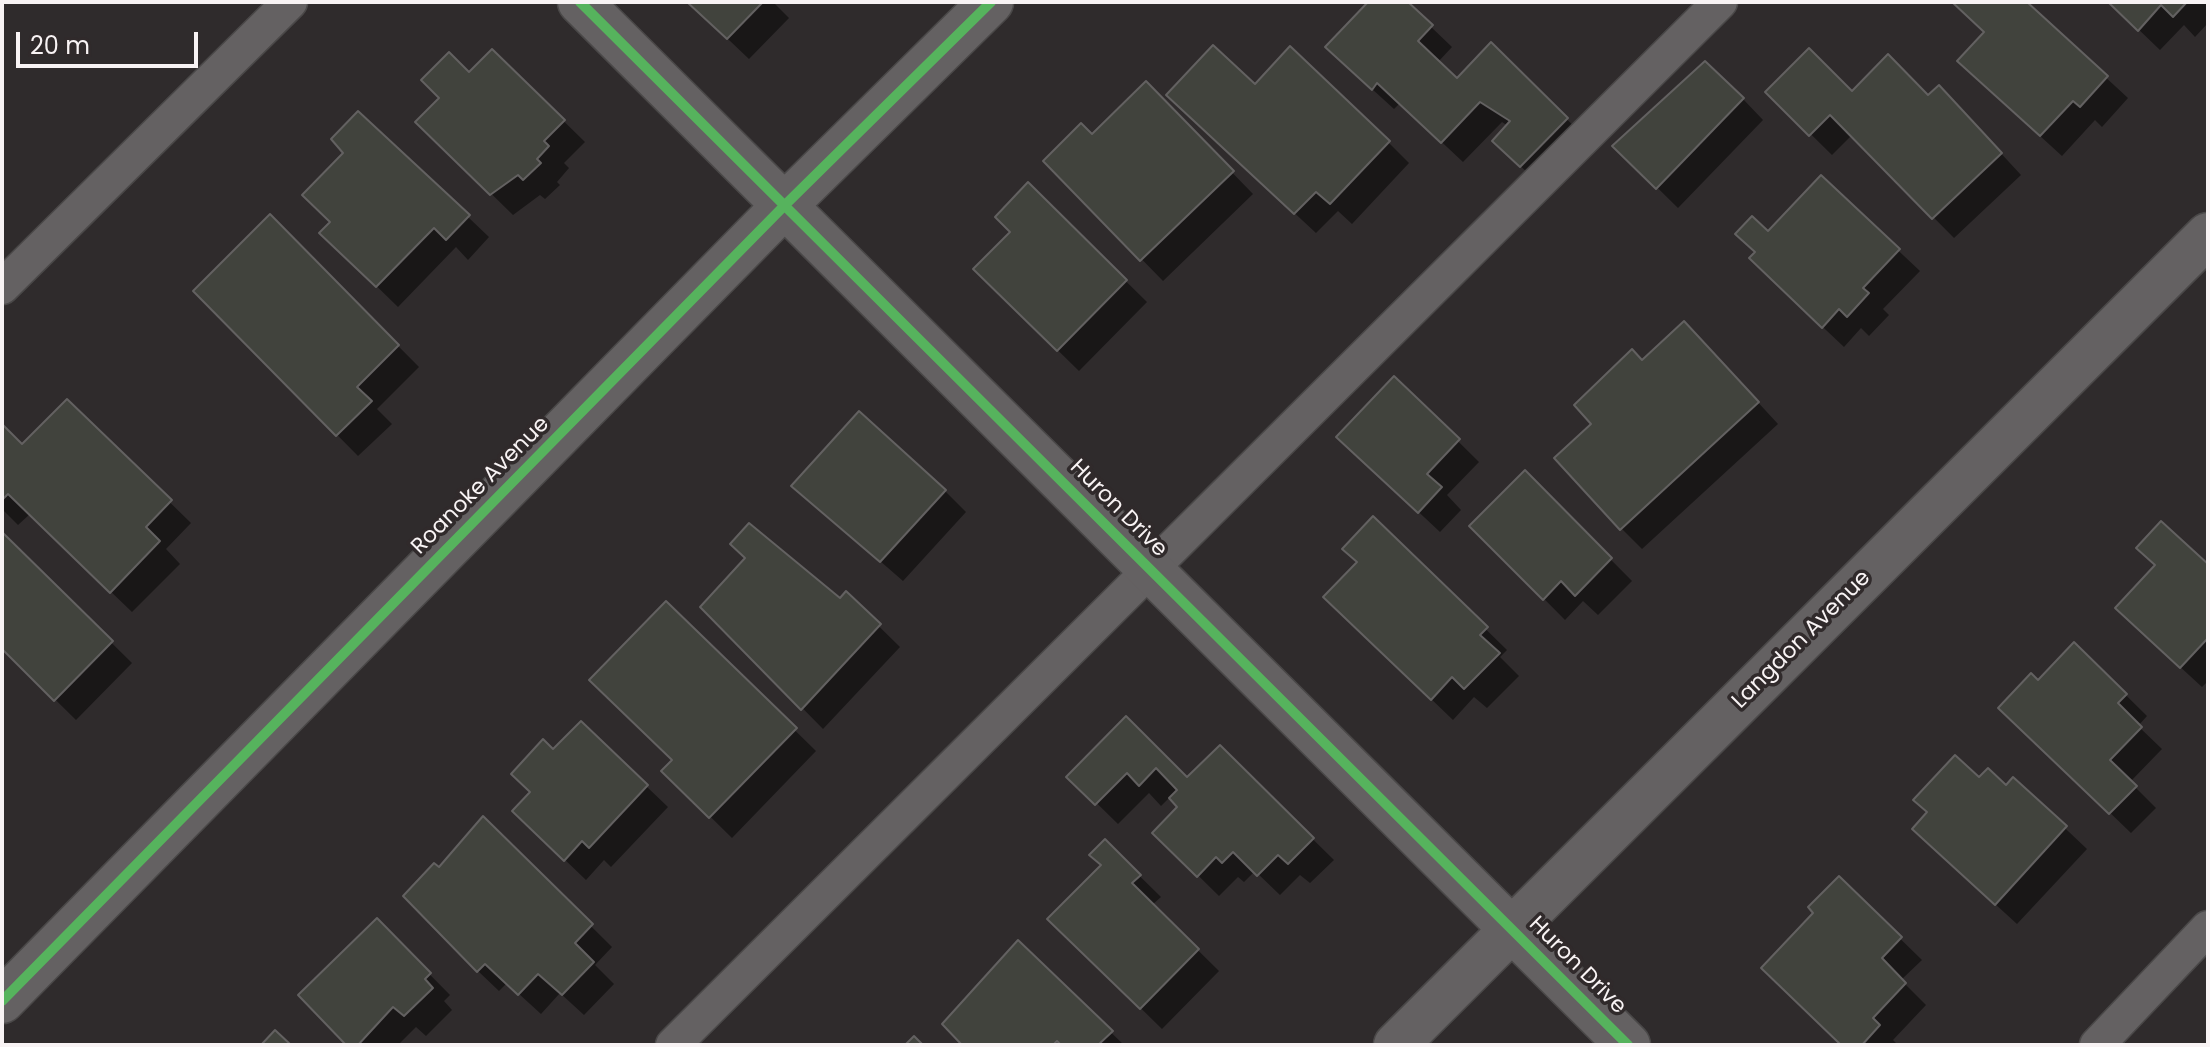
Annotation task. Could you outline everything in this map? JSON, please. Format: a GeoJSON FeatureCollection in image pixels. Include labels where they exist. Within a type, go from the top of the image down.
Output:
{"type":"FeatureCollection","features":[{"type":"Feature","properties":{"kind":"street","name":"Huron Drive"},"geometry":{"type":"LineString","coordinates":[[580,2],[1628,1045]]}},
{"type":"Feature","properties":{"kind":"street","name":"Roanoke Avenue"},"geometry":{"type":"LineString","coordinates":[[2,1001],[784,206],[991,2]]}},
{"type":"Feature","properties":{"kind":"street","name":"Langdon Avenue"},"geometry":{"type":"LineString","coordinates":[[1396,1045],[2208,235]]}},
{"type":"Feature","properties":{"kind":"lane"},"geometry":{"type":"LineString","coordinates":[[2,287],[290,2]]}},
{"type":"Feature","properties":{"kind":"lane"},"geometry":{"type":"LineString","coordinates":[[673,1045],[1720,2]]}},
{"type":"Feature","properties":{"kind":"lane"},"geometry":{"type":"LineString","coordinates":[[2097,1045],[2208,928]]}},
{"type":"Feature","properties":{"kind":"building"},"geometry":{"type":"Polygon","coordinates":[[[687,2],[763,2],[727,39],[687,2]]]}},
{"type":"Feature","properties":{"kind":"building"},"geometry":{"type":"Polygon","coordinates":[[[1368,2],[1408,2],[1433,25],[1418,41],[1457,78],[1491,42],[1568,118],[1520,167],[1492,141],[1510,121],[1480,102],[1441,143],[1377,83],[1372,90],[1325,47],[1368,2]]]}},
{"type":"Feature","properties":{"kind":"building"},"geometry":{"type":"Polygon","coordinates":[[[1952,2],[2027,2],[2108,76],[2080,107],[2073,101],[2040,136],[1957,61],[1984,32],[1952,2]]]}},
{"type":"Feature","properties":{"kind":"building"},"geometry":{"type":"Polygon","coordinates":[[[2108,2],[2187,2],[2173,17],[2161,5],[2138,31],[2108,2]]]}},
{"type":"Feature","properties":{"kind":"building"},"geometry":{"type":"Polygon","coordinates":[[[1213,45],[1255,84],[1290,46],[1390,141],[1330,204],[1316,192],[1294,214],[1166,95],[1213,45]]]}},
{"type":"Feature","properties":{"kind":"building"},"geometry":{"type":"Polygon","coordinates":[[[1809,48],[1852,91],[1888,54],[1928,95],[1939,85],[2002,153],[1932,219],[1830,115],[1809,136],[1765,92],[1809,48]]]}},
{"type":"Feature","properties":{"kind":"building"},"geometry":{"type":"Polygon","coordinates":[[[492,49],[565,120],[544,141],[549,146],[537,159],[541,163],[523,180],[518,175],[490,195],[415,122],[439,98],[421,80],[449,52],[469,72],[492,49]]]}},
{"type":"Feature","properties":{"kind":"building"},"geometry":{"type":"Polygon","coordinates":[[[1705,61],[1744,98],[1656,189],[1612,146],[1705,61]]]}},
{"type":"Feature","properties":{"kind":"building"},"geometry":{"type":"Polygon","coordinates":[[[1146,81],[1234,171],[1140,261],[1043,161],[1081,123],[1092,134],[1146,81]]]}},
{"type":"Feature","properties":{"kind":"building"},"geometry":{"type":"Polygon","coordinates":[[[358,111],[470,215],[446,240],[434,228],[376,287],[319,233],[330,222],[302,195],[343,153],[331,139],[358,111]]]}},
{"type":"Feature","properties":{"kind":"building"},"geometry":{"type":"Polygon","coordinates":[[[1821,175],[1900,249],[1863,288],[1869,293],[1847,317],[1839,309],[1822,328],[1749,258],[1755,252],[1735,234],[1752,216],[1768,231],[1821,175]]]}},
{"type":"Feature","properties":{"kind":"building"},"geometry":{"type":"Polygon","coordinates":[[[1028,182],[1127,280],[1057,351],[973,269],[1010,232],[995,217],[1028,182]]]}},
{"type":"Feature","properties":{"kind":"building"},"geometry":{"type":"Polygon","coordinates":[[[270,214],[399,345],[357,387],[372,401],[336,436],[193,291],[270,214]]]}},
{"type":"Feature","properties":{"kind":"building"},"geometry":{"type":"Polygon","coordinates":[[[1684,321],[1759,402],[1620,530],[1554,458],[1591,424],[1574,405],[1632,349],[1642,360],[1684,321]]]}},
{"type":"Feature","properties":{"kind":"building"},"geometry":{"type":"Polygon","coordinates":[[[1394,376],[1460,439],[1427,474],[1442,487],[1418,513],[1336,437],[1394,376]]]}},
{"type":"Feature","properties":{"kind":"building"},"geometry":{"type":"Polygon","coordinates":[[[67,399],[172,500],[146,527],[160,541],[110,593],[8,494],[2,500],[2,424],[22,444],[67,399]]]}},
{"type":"Feature","properties":{"kind":"building"},"geometry":{"type":"Polygon","coordinates":[[[859,411],[946,490],[880,562],[791,486],[859,411]]]}},
{"type":"Feature","properties":{"kind":"building"},"geometry":{"type":"Polygon","coordinates":[[[1525,470],[1612,558],[1575,596],[1561,581],[1543,600],[1469,526],[1525,470]]]}},
{"type":"Feature","properties":{"kind":"building"},"geometry":{"type":"Polygon","coordinates":[[[1373,516],[1488,627],[1480,635],[1500,653],[1464,689],[1452,677],[1431,700],[1323,597],[1357,562],[1342,549],[1373,516]]]}},
{"type":"Feature","properties":{"kind":"building"},"geometry":{"type":"Polygon","coordinates":[[[2161,521],[2208,564],[2208,638],[2180,668],[2115,608],[2155,565],[2136,548],[2161,521]]]}},
{"type":"Feature","properties":{"kind":"building"},"geometry":{"type":"Polygon","coordinates":[[[749,523],[840,598],[846,591],[881,624],[801,710],[700,607],[745,558],[730,544],[749,523]]]}},
{"type":"Feature","properties":{"kind":"building"},"geometry":{"type":"Polygon","coordinates":[[[2,532],[113,641],[54,701],[2,649],[2,532]]]}},
{"type":"Feature","properties":{"kind":"building"},"geometry":{"type":"Polygon","coordinates":[[[666,601],[797,728],[709,818],[661,771],[672,760],[589,680],[666,601]]]}},
{"type":"Feature","properties":{"kind":"building"},"geometry":{"type":"Polygon","coordinates":[[[2074,642],[2127,694],[2118,703],[2142,727],[2110,760],[2137,786],[2109,814],[1998,708],[2031,673],[2038,680],[2074,642]]]}},
{"type":"Feature","properties":{"kind":"building"},"geometry":{"type":"Polygon","coordinates":[[[1126,716],[1187,777],[1220,745],[1314,838],[1288,864],[1278,855],[1257,876],[1233,852],[1222,863],[1216,857],[1197,877],[1152,833],[1177,807],[1169,798],[1177,790],[1156,768],[1139,786],[1127,773],[1095,805],[1066,777],[1126,716]]]}},
{"type":"Feature","properties":{"kind":"building"},"geometry":{"type":"Polygon","coordinates":[[[581,721],[648,785],[589,848],[582,841],[564,861],[512,811],[530,792],[511,774],[543,739],[553,749],[581,721]]]}},
{"type":"Feature","properties":{"kind":"building"},"geometry":{"type":"Polygon","coordinates":[[[1955,755],[1979,777],[1988,768],[2006,785],[2013,777],[2067,826],[1995,905],[1912,829],[1927,812],[1913,800],[1955,755]]]}},
{"type":"Feature","properties":{"kind":"building"},"geometry":{"type":"Polygon","coordinates":[[[483,816],[593,924],[575,943],[594,962],[562,995],[538,974],[518,995],[485,964],[477,972],[403,896],[434,863],[439,867],[483,816]]]}},
{"type":"Feature","properties":{"kind":"building"},"geometry":{"type":"Polygon","coordinates":[[[1105,839],[1141,875],[1132,883],[1199,949],[1140,1009],[1047,919],[1101,865],[1089,855],[1105,839]]]}},
{"type":"Feature","properties":{"kind":"building"},"geometry":{"type":"Polygon","coordinates":[[[1839,876],[1902,937],[1882,958],[1906,983],[1873,1018],[1880,1025],[1862,1045],[1841,1045],[1761,968],[1813,913],[1808,907],[1839,876]]]}},
{"type":"Feature","properties":{"kind":"building"},"geometry":{"type":"Polygon","coordinates":[[[377,918],[431,973],[425,979],[433,988],[404,1016],[393,1007],[358,1045],[346,1045],[298,995],[377,918]]]}},
{"type":"Feature","properties":{"kind":"building"},"geometry":{"type":"Polygon","coordinates":[[[1018,940],[1113,1031],[1098,1045],[1061,1045],[1057,1041],[1053,1045],[962,1045],[942,1024],[1018,940]]]}},
{"type":"Feature","properties":{"kind":"building"},"geometry":{"type":"Polygon","coordinates":[[[275,1030],[291,1045],[261,1045],[275,1030]]]}},
{"type":"Feature","properties":{"kind":"building"},"geometry":{"type":"Polygon","coordinates":[[[914,1036],[923,1045],[905,1045],[914,1036]]]}},
{"type":"Feature","properties":{"kind":"cycle path"},"geometry":{"type":"LineString","coordinates":[[580,2],[1628,1045]]}},
{"type":"Feature","properties":{"kind":"cycle path"},"geometry":{"type":"LineString","coordinates":[[2,1001],[784,206],[991,2]]}}]}
